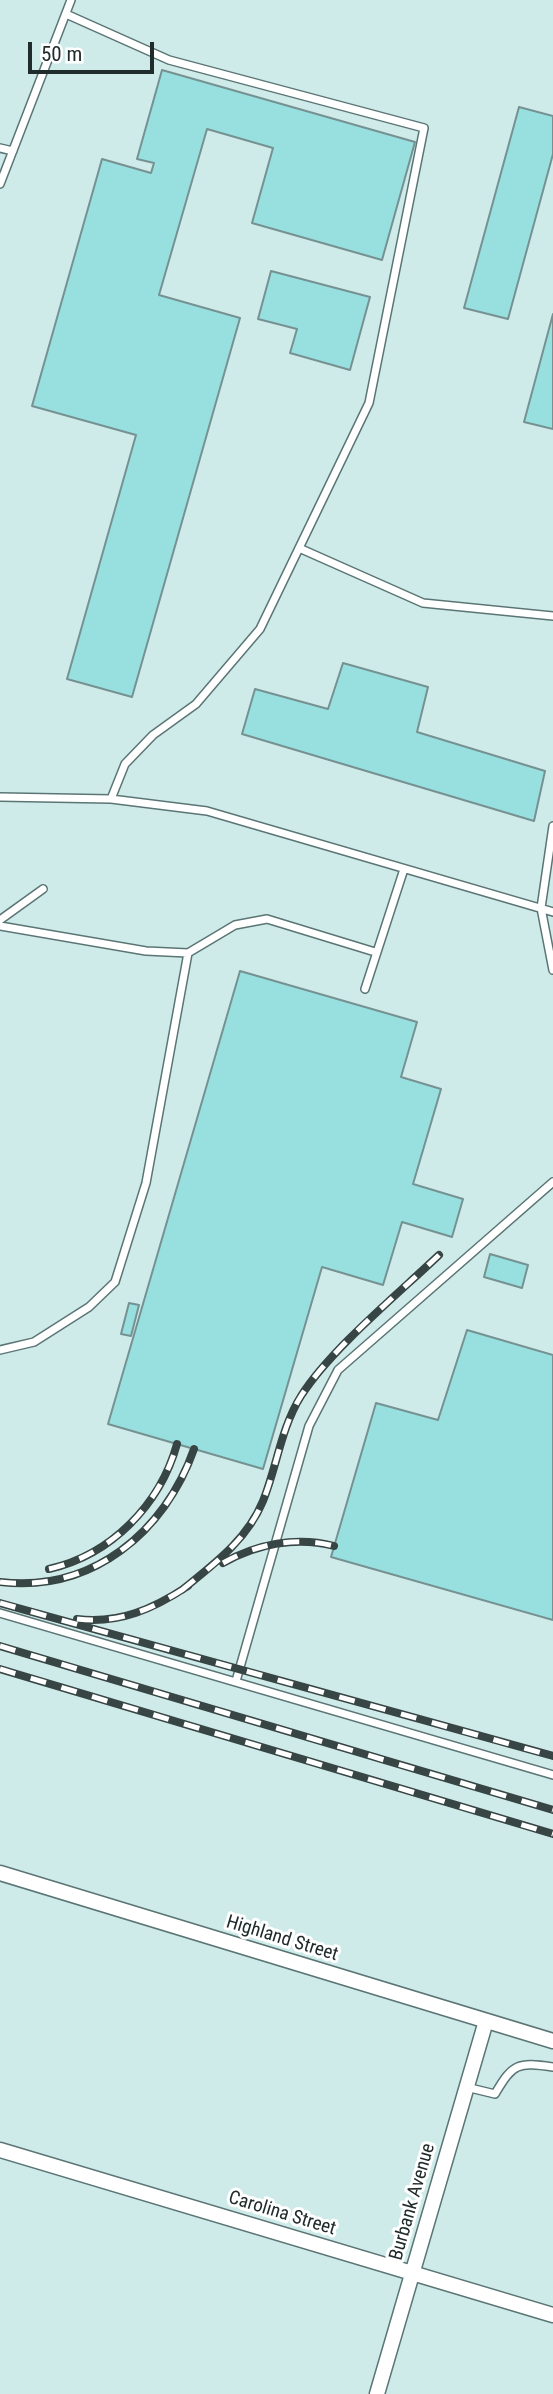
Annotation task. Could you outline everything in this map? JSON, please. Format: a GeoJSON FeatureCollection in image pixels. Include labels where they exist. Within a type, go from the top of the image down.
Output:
{"type":"FeatureCollection","features":[{"type":"Feature","properties":{"kind":"street","name":"Highland Street"},"geometry":{"type":"LineString","coordinates":[[0,1873],[553,2041]]}},
{"type":"Feature","properties":{"kind":"street","name":"Burbank Avenue"},"geometry":{"type":"LineString","coordinates":[[377,2394],[486,2021]]}},
{"type":"Feature","properties":{"kind":"street","name":"Carolina Street"},"geometry":{"type":"LineString","coordinates":[[0,2150],[553,2315]]}},
{"type":"Feature","properties":{"kind":"lane"},"geometry":{"type":"LineString","coordinates":[[0,184],[71,0]]}},
{"type":"Feature","properties":{"kind":"lane"},"geometry":{"type":"LineString","coordinates":[[66,14],[169,60],[424,128],[369,403],[260,629],[196,704],[153,735],[125,764],[111,799]]}},
{"type":"Feature","properties":{"kind":"lane"},"geometry":{"type":"LineString","coordinates":[[0,148],[13,151]]}},
{"type":"Feature","properties":{"kind":"lane"},"geometry":{"type":"LineString","coordinates":[[299,548],[423,603],[553,616]]}},
{"type":"Feature","properties":{"kind":"lane"},"geometry":{"type":"LineString","coordinates":[[0,797],[111,799],[207,811],[553,912]]}},
{"type":"Feature","properties":{"kind":"lane"},"geometry":{"type":"LineString","coordinates":[[553,826],[541,908],[553,970]]}},
{"type":"Feature","properties":{"kind":"lane"},"geometry":{"type":"LineString","coordinates":[[365,989],[404,869]]}},
{"type":"Feature","properties":{"kind":"lane"},"geometry":{"type":"LineString","coordinates":[[0,920],[43,889]]}},
{"type":"Feature","properties":{"kind":"lane"},"geometry":{"type":"LineString","coordinates":[[0,926],[146,951],[188,953],[235,925],[267,919],[375,953]]}},
{"type":"Feature","properties":{"kind":"lane"},"geometry":{"type":"LineString","coordinates":[[0,1350],[34,1342],[89,1307],[115,1282],[146,1183],[188,953]]}},
{"type":"Feature","properties":{"kind":"lane"},"geometry":{"type":"LineString","coordinates":[[236,1681],[309,1426],[338,1370],[553,1182]]}},
{"type":"Feature","properties":{"kind":"lane"},"geometry":{"type":"LineString","coordinates":[[0,1613],[553,1776]]}},
{"type":"Feature","properties":{"kind":"lane"},"geometry":{"type":"LineString","coordinates":[[466,2087],[495,2094],[508,2071],[524,2063],[553,2067]]}},
{"type":"Feature","properties":{"kind":"building"},"geometry":{"type":"Polygon","coordinates":[[[162,70],[415,142],[382,260],[252,223],[273,148],[207,129],[159,295],[240,318],[132,697],[67,679],[136,435],[32,406],[102,159],[151,173],[154,163],[137,159],[162,70]]]}},
{"type":"Feature","properties":{"kind":"building"},"geometry":{"type":"Polygon","coordinates":[[[519,107],[553,116],[553,154],[508,319],[464,308],[519,107]]]}},
{"type":"Feature","properties":{"kind":"building"},"geometry":{"type":"Polygon","coordinates":[[[271,271],[370,297],[350,370],[290,353],[297,329],[258,319],[271,271]]]}},
{"type":"Feature","properties":{"kind":"building"},"geometry":{"type":"Polygon","coordinates":[[[553,314],[553,429],[524,422],[553,314]]]}},
{"type":"Feature","properties":{"kind":"building"},"geometry":{"type":"Polygon","coordinates":[[[343,663],[428,687],[417,732],[545,771],[534,821],[242,734],[255,689],[328,709],[343,663]]]}},
{"type":"Feature","properties":{"kind":"building"},"geometry":{"type":"Polygon","coordinates":[[[240,971],[417,1022],[401,1077],[441,1089],[413,1184],[463,1199],[452,1237],[402,1222],[383,1285],[322,1267],[263,1469],[108,1424],[240,971]]]}},
{"type":"Feature","properties":{"kind":"building"},"geometry":{"type":"Polygon","coordinates":[[[490,1254],[528,1265],[522,1288],[484,1277],[490,1254]]]}},
{"type":"Feature","properties":{"kind":"building"},"geometry":{"type":"Polygon","coordinates":[[[129,1303],[139,1305],[131,1336],[121,1334],[129,1303]]]}},
{"type":"Feature","properties":{"kind":"building"},"geometry":{"type":"Polygon","coordinates":[[[467,1330],[553,1355],[553,1620],[331,1557],[376,1403],[438,1420],[467,1330]]]}},
{"type":"Feature","properties":{"kind":"railway"},"geometry":{"type":"LineString","coordinates":[[182,1590],[229,1550],[248,1528],[268,1488],[294,1408],[314,1378],[347,1341],[439,1255]]}},
{"type":"Feature","properties":{"kind":"railway"},"geometry":{"type":"LineString","coordinates":[[49,1569],[93,1552],[130,1524],[159,1487],[177,1444]]}},
{"type":"Feature","properties":{"kind":"railway"},"geometry":{"type":"LineString","coordinates":[[0,1582],[34,1583],[65,1578],[94,1567],[121,1551],[144,1530],[164,1506],[181,1479],[194,1449]]}},
{"type":"Feature","properties":{"kind":"railway"},"geometry":{"type":"LineString","coordinates":[[223,1563],[249,1551],[277,1544],[305,1542],[334,1546]]}},
{"type":"Feature","properties":{"kind":"railway"},"geometry":{"type":"LineString","coordinates":[[77,1619],[108,1619],[136,1613],[162,1602],[188,1586]]}},
{"type":"Feature","properties":{"kind":"railway"},"geometry":{"type":"LineString","coordinates":[[0,1603],[553,1756]]}},
{"type":"Feature","properties":{"kind":"railway"},"geometry":{"type":"LineString","coordinates":[[0,1646],[553,1810]]}},
{"type":"Feature","properties":{"kind":"railway"},"geometry":{"type":"LineString","coordinates":[[0,1669],[553,1834]]}}]}
